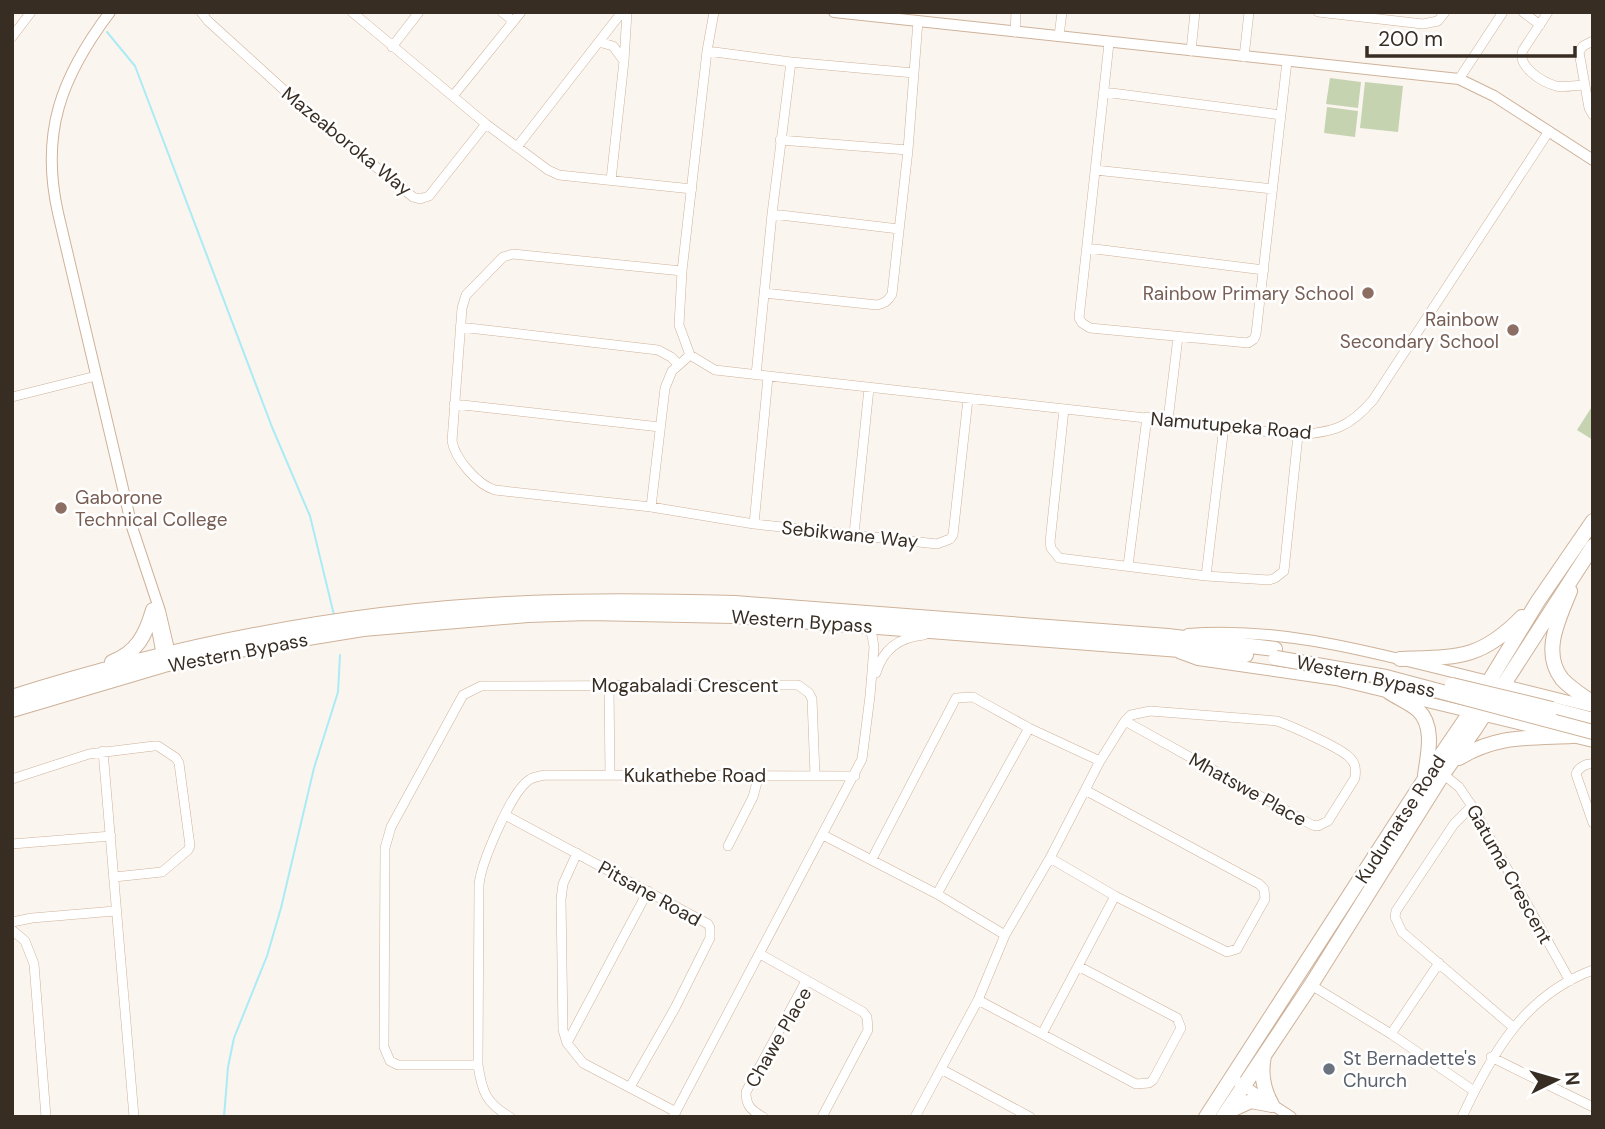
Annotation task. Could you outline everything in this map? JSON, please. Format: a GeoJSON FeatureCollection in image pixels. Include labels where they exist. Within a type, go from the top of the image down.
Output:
{"type":"FeatureCollection","features":[{"type":"Feature","properties":{"kind":"main road","name":"Kudumatse Road"},"geometry":{"type":"LineString","coordinates":[[1206,1117],[1266,1049],[1311,985],[1447,769],[1496,683],[1538,601],[1593,521]]}},
{"type":"Feature","properties":{"kind":"main road","name":"Kudumatse Road"},"geometry":{"type":"LineString","coordinates":[[1496,683],[1593,546]]}},
{"type":"Feature","properties":{"kind":"main road"},"geometry":{"type":"LineString","coordinates":[[1579,567],[1553,634],[1552,650],[1554,667],[1564,681],[1593,705]]}},
{"type":"Feature","properties":{"kind":"main road","name":"Western Bypass"},"geometry":{"type":"LineString","coordinates":[[12,697],[55,684],[270,632],[363,618],[488,605],[588,601],[735,603],[1166,642],[1380,667],[1593,720]]}},
{"type":"Feature","properties":{"kind":"main road"},"geometry":{"type":"LineString","coordinates":[[1400,659],[1457,657],[1480,650],[1500,638],[1538,601]]}},
{"type":"Feature","properties":{"kind":"main road"},"geometry":{"type":"LineString","coordinates":[[55,684],[128,654],[143,639],[153,610]]}},
{"type":"Feature","properties":{"kind":"main road","name":"Western Bypass"},"geometry":{"type":"LineString","coordinates":[[12,710],[167,659],[363,629],[528,615],[666,613],[863,625],[947,634],[1166,642]]}},
{"type":"Feature","properties":{"kind":"main road","name":"Western Bypass"},"geometry":{"type":"LineString","coordinates":[[1276,653],[1386,677],[1593,732]]}},
{"type":"Feature","properties":{"kind":"main road"},"geometry":{"type":"LineString","coordinates":[[1390,692],[1419,711],[1428,726],[1429,743],[1424,779]]}},
{"type":"Feature","properties":{"kind":"main road","name":"Kudumatse Road"},"geometry":{"type":"LineString","coordinates":[[1224,1115],[1238,1081],[1424,779],[1478,713]]}},
{"type":"Feature","properties":{"kind":"main road"},"geometry":{"type":"LineString","coordinates":[[1447,769],[1477,747],[1494,741],[1572,736]]}},
{"type":"Feature","properties":{"kind":"main road"},"geometry":{"type":"LineString","coordinates":[[1266,1049],[1263,1083],[1272,1104]]}},
{"type":"Feature","properties":{"kind":"main road"},"geometry":{"type":"LineString","coordinates":[[1224,1115],[1251,1101],[1272,1104]]}},
{"type":"Feature","properties":{"kind":"street"},"geometry":{"type":"LineString","coordinates":[[12,37],[31,12]]}},
{"type":"Feature","properties":{"kind":"street"},"geometry":{"type":"LineString","coordinates":[[110,12],[91,37],[65,84],[56,113],[51,162],[54,197],[132,527],[160,611],[167,659]]}},
{"type":"Feature","properties":{"kind":"street","name":"Mazeaboroka Way"},"geometry":{"type":"LineString","coordinates":[[201,12],[306,110],[413,197],[419,199],[429,196],[486,124]]}},
{"type":"Feature","properties":{"kind":"street"},"geometry":{"type":"LineString","coordinates":[[352,12],[486,124],[548,170],[559,175],[692,189]]}},
{"type":"Feature","properties":{"kind":"street"},"geometry":{"type":"LineString","coordinates":[[392,47],[419,12]]}},
{"type":"Feature","properties":{"kind":"street"},"geometry":{"type":"LineString","coordinates":[[502,12],[513,21]]}},
{"type":"Feature","properties":{"kind":"street"},"geometry":{"type":"LineString","coordinates":[[453,96],[521,12]]}},
{"type":"Feature","properties":{"kind":"street"},"geometry":{"type":"LineString","coordinates":[[517,147],[624,12]]}},
{"type":"Feature","properties":{"kind":"street"},"geometry":{"type":"LineString","coordinates":[[611,180],[624,61],[624,12]]}},
{"type":"Feature","properties":{"kind":"street"},"geometry":{"type":"LineString","coordinates":[[651,507],[664,388],[672,371],[690,355],[679,325],[682,271],[707,51],[714,12]]}},
{"type":"Feature","properties":{"kind":"street"},"geometry":{"type":"LineString","coordinates":[[834,12],[1459,79],[1494,96],[1593,160]]}},
{"type":"Feature","properties":{"kind":"street"},"geometry":{"type":"LineString","coordinates":[[1015,32],[1016,12]]}},
{"type":"Feature","properties":{"kind":"street"},"geometry":{"type":"LineString","coordinates":[[1059,36],[1062,12]]}},
{"type":"Feature","properties":{"kind":"street"},"geometry":{"type":"LineString","coordinates":[[1191,51],[1195,12]]}},
{"type":"Feature","properties":{"kind":"street"},"geometry":{"type":"LineString","coordinates":[[1244,57],[1249,12]]}},
{"type":"Feature","properties":{"kind":"street"},"geometry":{"type":"LineString","coordinates":[[1318,12],[1423,24],[1438,22],[1445,12]]}},
{"type":"Feature","properties":{"kind":"street"},"geometry":{"type":"LineString","coordinates":[[1459,79],[1503,12]]}},
{"type":"Feature","properties":{"kind":"street"},"geometry":{"type":"LineString","coordinates":[[1523,12],[1539,25]]}},
{"type":"Feature","properties":{"kind":"street"},"geometry":{"type":"LineString","coordinates":[[1548,12],[1520,56],[1525,67],[1555,86],[1584,85]]}},
{"type":"Feature","properties":{"kind":"street"},"geometry":{"type":"LineString","coordinates":[[764,293],[884,303],[892,294],[908,150],[918,21]]}},
{"type":"Feature","properties":{"kind":"street"},"geometry":{"type":"LineString","coordinates":[[1593,41],[1583,46],[1579,52],[1588,108],[1593,115]]}},
{"type":"Feature","properties":{"kind":"street"},"geometry":{"type":"LineString","coordinates":[[599,42],[613,46],[624,61]]}},
{"type":"Feature","properties":{"kind":"street"},"geometry":{"type":"LineString","coordinates":[[1109,43],[1079,318],[1090,328],[1178,337],[1248,343],[1256,334],[1287,61]]}},
{"type":"Feature","properties":{"kind":"street"},"geometry":{"type":"LineString","coordinates":[[707,51],[914,73]]}},
{"type":"Feature","properties":{"kind":"street"},"geometry":{"type":"LineString","coordinates":[[756,375],[780,140],[791,62]]}},
{"type":"Feature","properties":{"kind":"street"},"geometry":{"type":"LineString","coordinates":[[1104,92],[1281,115]]}},
{"type":"Feature","properties":{"kind":"street","name":"Namutupeka Road"},"geometry":{"type":"LineString","coordinates":[[690,355],[715,370],[768,377],[1298,435],[1334,431],[1354,419],[1373,400],[1549,131]]}},
{"type":"Feature","properties":{"kind":"street"},"geometry":{"type":"LineString","coordinates":[[780,140],[908,150]]}},
{"type":"Feature","properties":{"kind":"street"},"geometry":{"type":"LineString","coordinates":[[1095,170],[1273,190]]}},
{"type":"Feature","properties":{"kind":"street"},"geometry":{"type":"LineString","coordinates":[[772,214],[899,229]]}},
{"type":"Feature","properties":{"kind":"street"},"geometry":{"type":"LineString","coordinates":[[1087,248],[1264,270]]}},
{"type":"Feature","properties":{"kind":"street","name":"Sebikwane Way"},"geometry":{"type":"LineString","coordinates":[[682,271],[507,255],[466,295],[460,327],[453,447],[483,485],[489,488],[651,507],[754,524],[937,544],[950,539],[953,534],[968,398]]}},
{"type":"Feature","properties":{"kind":"street"},"geometry":{"type":"LineString","coordinates":[[460,327],[658,350],[678,364]]}},
{"type":"Feature","properties":{"kind":"street"},"geometry":{"type":"LineString","coordinates":[[1168,420],[1178,337]]}},
{"type":"Feature","properties":{"kind":"street"},"geometry":{"type":"LineString","coordinates":[[12,397],[96,376]]}},
{"type":"Feature","properties":{"kind":"street"},"geometry":{"type":"LineString","coordinates":[[754,524],[768,377]]}},
{"type":"Feature","properties":{"kind":"street"},"geometry":{"type":"LineString","coordinates":[[855,534],[869,388]]}},
{"type":"Feature","properties":{"kind":"street"},"geometry":{"type":"LineString","coordinates":[[454,404],[660,427]]}},
{"type":"Feature","properties":{"kind":"street"},"geometry":{"type":"LineString","coordinates":[[1064,409],[1051,548],[1059,558],[1206,576],[1269,580],[1275,579],[1284,571],[1298,435]]}},
{"type":"Feature","properties":{"kind":"street"},"geometry":{"type":"LineString","coordinates":[[1128,566],[1147,417]]}},
{"type":"Feature","properties":{"kind":"street"},"geometry":{"type":"LineString","coordinates":[[1206,576],[1224,426]]}},
{"type":"Feature","properties":{"kind":"street"},"geometry":{"type":"LineString","coordinates":[[152,591],[153,610],[167,659]]}},
{"type":"Feature","properties":{"kind":"street"},"geometry":{"type":"LineString","coordinates":[[577,853],[563,884],[561,899],[563,1030],[567,1043],[583,1063],[674,1114],[855,776],[864,751],[873,640],[863,625]]}},
{"type":"Feature","properties":{"kind":"street"},"geometry":{"type":"LineString","coordinates":[[1166,642],[1212,632],[1280,636],[1360,649],[1538,694],[1593,705]]}},
{"type":"Feature","properties":{"kind":"street"},"geometry":{"type":"LineString","coordinates":[[870,696],[878,664],[897,643],[914,636],[947,634]]}},
{"type":"Feature","properties":{"kind":"street"},"geometry":{"type":"LineString","coordinates":[[1166,642],[1198,660],[1336,680],[1593,742]]}},
{"type":"Feature","properties":{"kind":"street"},"geometry":{"type":"LineString","coordinates":[[1428,702],[1444,700],[1450,690],[1450,682],[1434,667]]}},
{"type":"Feature","properties":{"kind":"street"},"geometry":{"type":"LineString","coordinates":[[609,685],[610,775]]}},
{"type":"Feature","properties":{"kind":"street","name":"Mogabaladi Crescent"},"geometry":{"type":"LineString","coordinates":[[478,1065],[398,1065],[385,1055],[385,848],[391,827],[463,695],[475,687],[798,685],[810,692],[813,699],[815,775]]}},
{"type":"Feature","properties":{"kind":"street"},"geometry":{"type":"LineString","coordinates":[[1526,725],[1518,714],[1519,704],[1525,697],[1538,694]]}},
{"type":"Feature","properties":{"kind":"street"},"geometry":{"type":"LineString","coordinates":[[872,859],[956,698],[972,696],[1029,728],[1100,761]]}},
{"type":"Feature","properties":{"kind":"street","name":"Mhatswe Place"},"geometry":{"type":"LineString","coordinates":[[1150,711],[1277,721],[1348,756],[1356,770],[1355,778],[1328,821],[1318,827],[1128,718],[1150,711]]}},
{"type":"Feature","properties":{"kind":"street"},"geometry":{"type":"LineString","coordinates":[[915,1117],[978,1000],[1005,935],[1050,858],[1100,761],[1128,718]]}},
{"type":"Feature","properties":{"kind":"street"},"geometry":{"type":"LineString","coordinates":[[937,894],[1029,728]]}},
{"type":"Feature","properties":{"kind":"street"},"geometry":{"type":"LineString","coordinates":[[12,779],[103,751],[158,746],[176,758],[180,763],[190,846],[186,853],[162,873],[114,877]]}},
{"type":"Feature","properties":{"kind":"street"},"geometry":{"type":"LineString","coordinates":[[103,751],[134,1117]]}},
{"type":"Feature","properties":{"kind":"street"},"geometry":{"type":"LineString","coordinates":[[1593,764],[1587,764],[1577,770],[1577,779],[1593,823]]}},
{"type":"Feature","properties":{"kind":"street","name":"Gatuma Crescent"},"geometry":{"type":"LineString","coordinates":[[1447,769],[1472,806],[1570,981]]}},
{"type":"Feature","properties":{"kind":"street"},"geometry":{"type":"LineString","coordinates":[[728,846],[753,797],[759,775]]}},
{"type":"Feature","properties":{"kind":"street","name":"Kukathebe Road"},"geometry":{"type":"LineString","coordinates":[[505,815],[523,785],[535,777],[855,776]]}},
{"type":"Feature","properties":{"kind":"street"},"geometry":{"type":"LineString","coordinates":[[1050,858],[1115,896],[1222,951],[1233,952],[1237,949],[1265,899],[1264,890],[1259,884],[1085,790]]}},
{"type":"Feature","properties":{"kind":"street"},"geometry":{"type":"LineString","coordinates":[[1472,806],[1454,824],[1396,911],[1395,917],[1402,932],[1513,1027]]}},
{"type":"Feature","properties":{"kind":"street"},"geometry":{"type":"LineString","coordinates":[[505,815],[484,861],[479,885],[478,1065],[484,1092],[496,1109],[510,1117]]}},
{"type":"Feature","properties":{"kind":"street","name":"Pitsane Road"},"geometry":{"type":"LineString","coordinates":[[505,815],[708,924],[711,933],[675,1008],[630,1087]]}},
{"type":"Feature","properties":{"kind":"street"},"geometry":{"type":"LineString","coordinates":[[823,835],[937,894],[1005,935]]}},
{"type":"Feature","properties":{"kind":"street"},"geometry":{"type":"LineString","coordinates":[[12,844],[111,836]]}},
{"type":"Feature","properties":{"kind":"street"},"geometry":{"type":"LineString","coordinates":[[567,1043],[648,891]]}},
{"type":"Feature","properties":{"kind":"street"},"geometry":{"type":"LineString","coordinates":[[1042,1034],[1115,896]]}},
{"type":"Feature","properties":{"kind":"street"},"geometry":{"type":"LineString","coordinates":[[12,922],[115,911]]}},
{"type":"Feature","properties":{"kind":"street"},"geometry":{"type":"LineString","coordinates":[[12,930],[24,941],[34,964],[46,1117]]}},
{"type":"Feature","properties":{"kind":"street"},"geometry":{"type":"LineString","coordinates":[[760,954],[806,981]]}},
{"type":"Feature","properties":{"kind":"street"},"geometry":{"type":"LineString","coordinates":[[1391,1034],[1439,963]]}},
{"type":"Feature","properties":{"kind":"street"},"geometry":{"type":"LineString","coordinates":[[978,1000],[1136,1084],[1149,1083],[1181,1028],[1177,1018],[1078,966]]}},
{"type":"Feature","properties":{"kind":"street"},"geometry":{"type":"LineString","coordinates":[[1462,1117],[1492,1057],[1513,1027],[1542,1000],[1570,981],[1592,974]]}},
{"type":"Feature","properties":{"kind":"street","name":"Chawe Place"},"geometry":{"type":"LineString","coordinates":[[763,1117],[751,1111],[746,1102],[746,1092],[806,981],[863,1012],[868,1023],[867,1030],[822,1117]]}},
{"type":"Feature","properties":{"kind":"street"},"geometry":{"type":"LineString","coordinates":[[1311,985],[1391,1034],[1474,1091]]}},
{"type":"Feature","properties":{"kind":"street"},"geometry":{"type":"LineString","coordinates":[[1492,1057],[1593,1107]]}},
{"type":"Feature","properties":{"kind":"street"},"geometry":{"type":"LineString","coordinates":[[941,1069],[1030,1117]]}},
{"type":"Feature","properties":{"kind":"street"},"geometry":{"type":"LineString","coordinates":[[1238,1081],[1291,1117]]}},
{"type":"Feature","properties":{"kind":"green space"},"geometry":{"type":"Polygon","coordinates":[[[1330,78],[1361,82],[1358,108],[1326,104],[1330,78]]]}},
{"type":"Feature","properties":{"kind":"green space"},"geometry":{"type":"Polygon","coordinates":[[[1365,82],[1403,86],[1398,132],[1360,128],[1365,82]]]}},
{"type":"Feature","properties":{"kind":"green space"},"geometry":{"type":"Polygon","coordinates":[[[1327,107],[1358,111],[1355,137],[1324,133],[1327,107]]]}},
{"type":"Feature","properties":{"kind":"green space"},"geometry":{"type":"Polygon","coordinates":[[[1593,405],[1593,440],[1577,430],[1593,405]]]}},
{"type":"Feature","properties":{"kind":"waterway"},"geometry":{"type":"LineString","coordinates":[[107,32],[135,66],[272,427],[310,516],[334,615]]}},
{"type":"Feature","properties":{"kind":"waterway"},"geometry":{"type":"LineString","coordinates":[[224,1117],[228,1067],[234,1038],[267,956],[281,908],[314,768],[338,692],[340,655]]}},
{"type":"Feature","properties":{"kind":"place","name":"Rainbow Primary School"},"geometry":{"type":"Point","coordinates":[1368,293]}},
{"type":"Feature","properties":{"kind":"place","name":"Rainbow Secondary School"},"geometry":{"type":"Point","coordinates":[1513,330]}},
{"type":"Feature","properties":{"kind":"place","name":"Gaborone Technical College"},"geometry":{"type":"Point","coordinates":[61,508]}},
{"type":"Feature","properties":{"kind":"place","name":"St Bernadette's Church"},"geometry":{"type":"Point","coordinates":[1329,1069]}}]}
